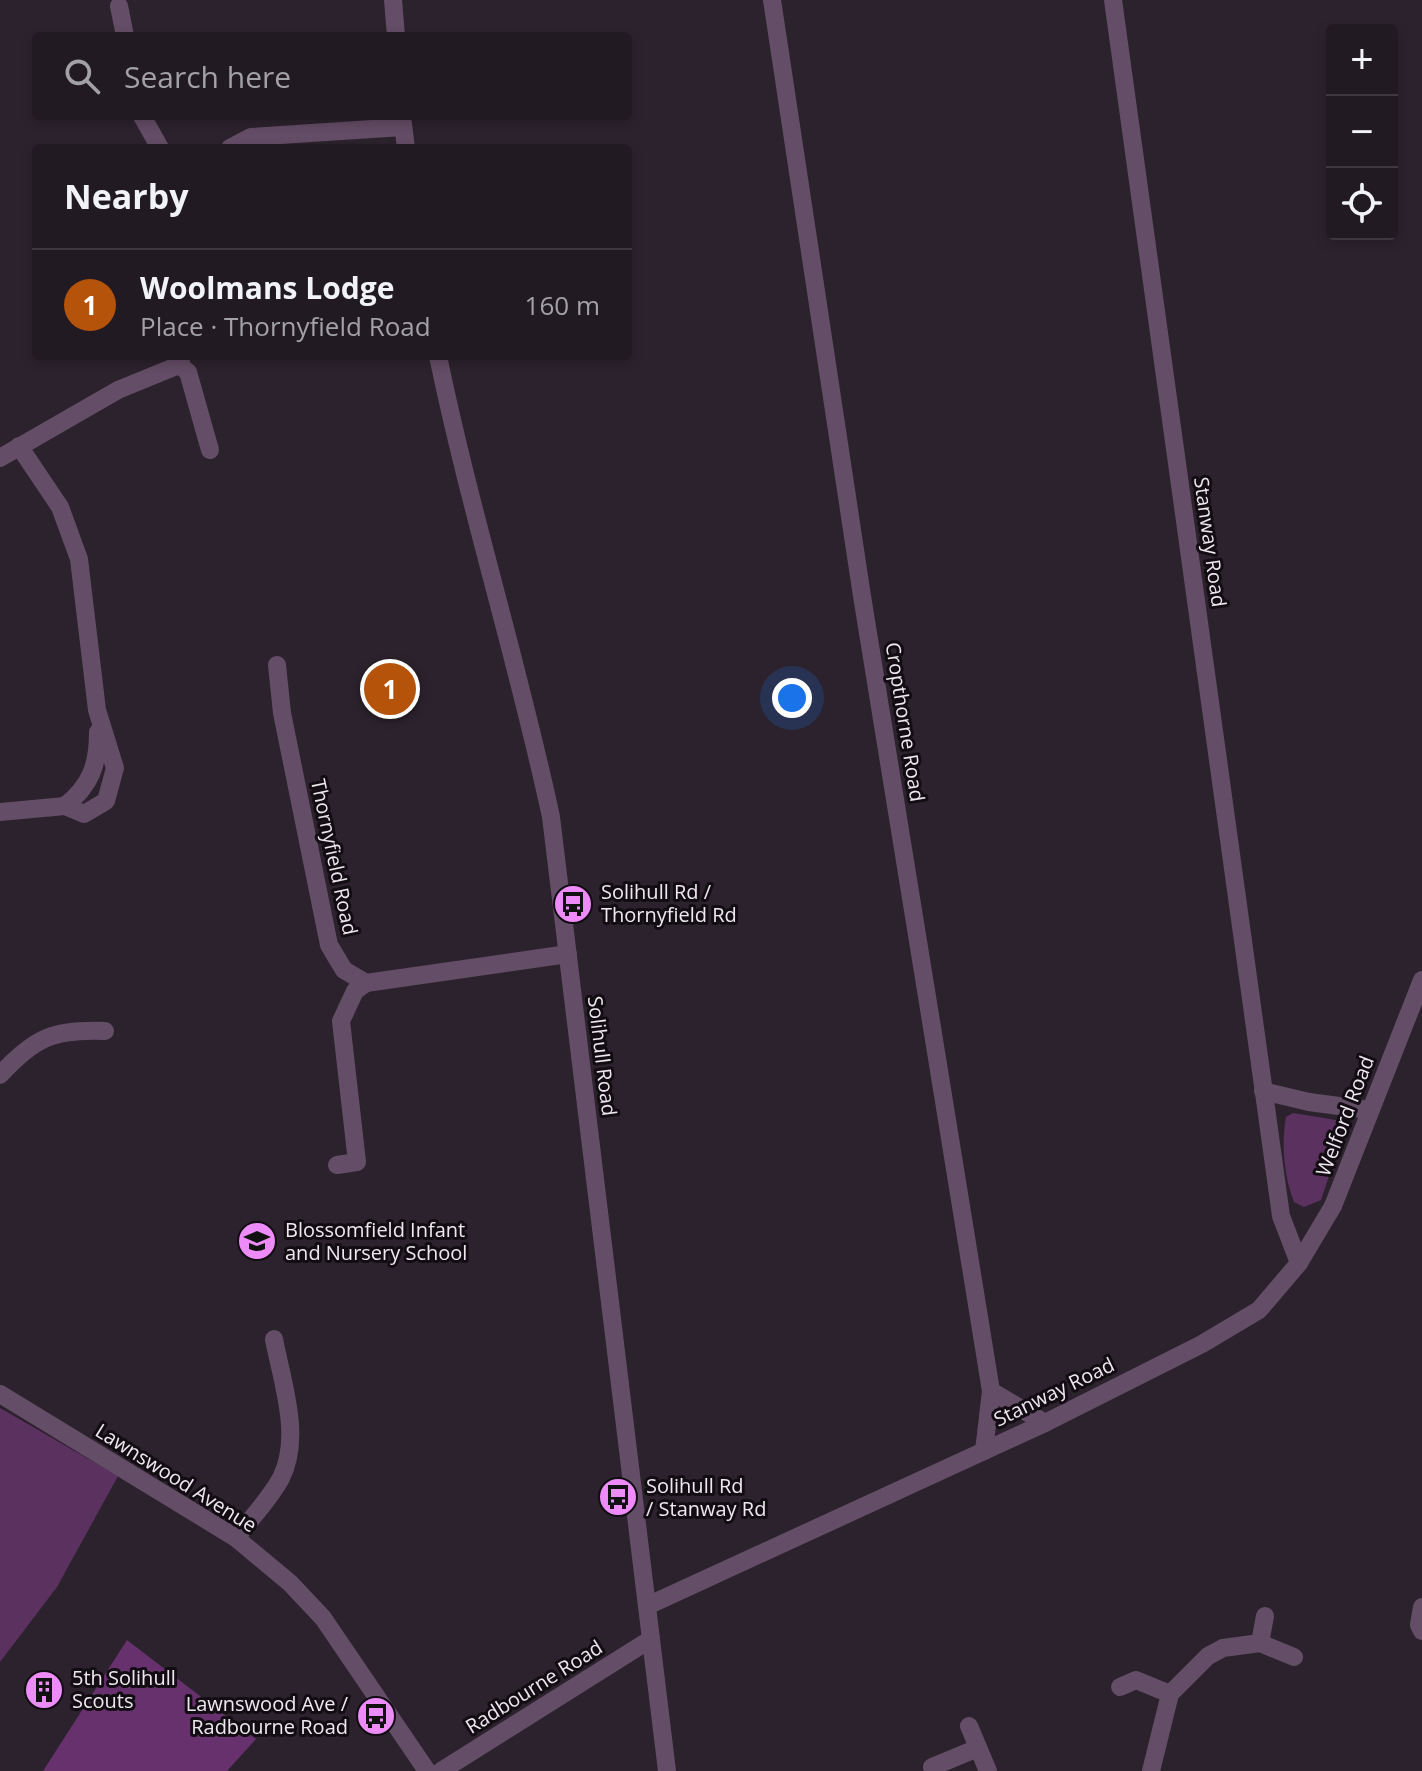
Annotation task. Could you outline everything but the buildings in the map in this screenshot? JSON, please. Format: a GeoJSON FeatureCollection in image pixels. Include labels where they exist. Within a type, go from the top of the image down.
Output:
{"type":"FeatureCollection","features":[{"type":"Feature","properties":{"kind":"street"},"geometry":{"type":"LineString","coordinates":[[393,0],[396,32]]}},
{"type":"Feature","properties":{"kind":"street","name":"Cropthorne Road"},"geometry":{"type":"LineString","coordinates":[[772,0],[862,596],[991,1391],[984,1451]]}},
{"type":"Feature","properties":{"kind":"street","name":"Stanway Road"},"geometry":{"type":"LineString","coordinates":[[647,1606],[1045,1423],[1235,1327],[1259,1310],[1299,1263],[1281,1216],[1113,0]]}},
{"type":"Feature","properties":{"kind":"street"},"geometry":{"type":"LineString","coordinates":[[119,6],[122,32]]}},
{"type":"Feature","properties":{"kind":"street"},"geometry":{"type":"LineString","coordinates":[[144,120],[158,144]]}},
{"type":"Feature","properties":{"kind":"street"},"geometry":{"type":"LineString","coordinates":[[238,144],[251,137],[403,121],[406,144]]}},
{"type":"Feature","properties":{"kind":"street","name":"Solihull Road"},"geometry":{"type":"LineString","coordinates":[[439,360],[453,428],[530,717],[551,817],[667,1771]]}},
{"type":"Feature","properties":{"kind":"street"},"geometry":{"type":"LineString","coordinates":[[0,458],[118,390],[180,361],[188,372],[210,450]]}},
{"type":"Feature","properties":{"kind":"street"},"geometry":{"type":"LineString","coordinates":[[0,812],[65,806],[84,814],[106,801],[112,790],[115,768],[97,710],[79,559],[60,507],[19,446]]}},
{"type":"Feature","properties":{"kind":"street","name":"Thornyfield Road"},"geometry":{"type":"LineString","coordinates":[[277,665],[282,713],[329,945],[344,970],[366,983]]}},
{"type":"Feature","properties":{"kind":"street"},"geometry":{"type":"LineString","coordinates":[[337,1165],[357,1162],[341,1021],[355,991],[366,983],[568,954]]}},
{"type":"Feature","properties":{"kind":"street","name":"Welford Road"},"geometry":{"type":"LineString","coordinates":[[1299,1263],[1333,1206],[1422,980]]}},
{"type":"Feature","properties":{"kind":"street"},"geometry":{"type":"LineString","coordinates":[[0,1075],[22,1050],[67,1029],[105,1031]]}},
{"type":"Feature","properties":{"kind":"street"},"geometry":{"type":"LineString","coordinates":[[1263,1091],[1309,1102],[1369,1110]]}},
{"type":"Feature","properties":{"kind":"street"},"geometry":{"type":"LineString","coordinates":[[236,1538],[280,1481],[289,1455],[291,1434],[274,1339]]}},
{"type":"Feature","properties":{"kind":"street"},"geometry":{"type":"LineString","coordinates":[[991,1391],[1045,1423]]}},
{"type":"Feature","properties":{"kind":"street","name":"Lawnswood Avenue"},"geometry":{"type":"LineString","coordinates":[[0,1394],[236,1538],[290,1583],[323,1618],[427,1771]]}},
{"type":"Feature","properties":{"kind":"street"},"geometry":{"type":"LineString","coordinates":[[1422,1607],[1419,1625],[1422,1631]]}},
{"type":"Feature","properties":{"kind":"street"},"geometry":{"type":"LineString","coordinates":[[1260,1643],[1265,1616]]}},
{"type":"Feature","properties":{"kind":"street","name":"Radbourne Road"},"geometry":{"type":"LineString","coordinates":[[441,1771],[651,1639]]}},
{"type":"Feature","properties":{"kind":"street"},"geometry":{"type":"LineString","coordinates":[[1152,1771],[1170,1694],[1208,1656],[1223,1648],[1260,1643],[1294,1657]]}},
{"type":"Feature","properties":{"kind":"street"},"geometry":{"type":"LineString","coordinates":[[1120,1687],[1136,1680],[1170,1694]]}},
{"type":"Feature","properties":{"kind":"street"},"geometry":{"type":"LineString","coordinates":[[969,1726],[988,1771]]}},
{"type":"Feature","properties":{"kind":"street"},"geometry":{"type":"LineString","coordinates":[[932,1767],[978,1748]]}},
{"type":"Feature","properties":{"kind":"shaded area"},"geometry":{"type":"Polygon","coordinates":[[[1293,1113],[1342,1121],[1342,1137],[1321,1200],[1304,1207],[1294,1202],[1284,1160],[1286,1117],[1293,1113]]]}},
{"type":"Feature","properties":{"kind":"shaded area"},"geometry":{"type":"Polygon","coordinates":[[[0,1408],[118,1476],[57,1587],[0,1662],[0,1408]]]}},
{"type":"Feature","properties":{"kind":"shaded area"},"geometry":{"type":"Polygon","coordinates":[[[127,1640],[256,1739],[227,1771],[43,1771],[127,1640]]]}},
{"type":"Feature","properties":{"kind":"place","name":"Woolmans Lodge"},"geometry":{"type":"Point","coordinates":[390,689]}},
{"type":"Feature","properties":{"kind":"place","name":"Solihull Rd / Thornyfield Rd"},"geometry":{"type":"Point","coordinates":[573,904]}},
{"type":"Feature","properties":{"kind":"place","name":"Blossomfield Infant and Nursery School"},"geometry":{"type":"Point","coordinates":[257,1241]}},
{"type":"Feature","properties":{"kind":"place","name":"Solihull Rd / Stanway Rd"},"geometry":{"type":"Point","coordinates":[618,1497]}},
{"type":"Feature","properties":{"kind":"place","name":"5th Solihull Scouts"},"geometry":{"type":"Point","coordinates":[44,1690]}},
{"type":"Feature","properties":{"kind":"place","name":"Lawnswood Ave / Radbourne Road"},"geometry":{"type":"Point","coordinates":[376,1716]}}]}
